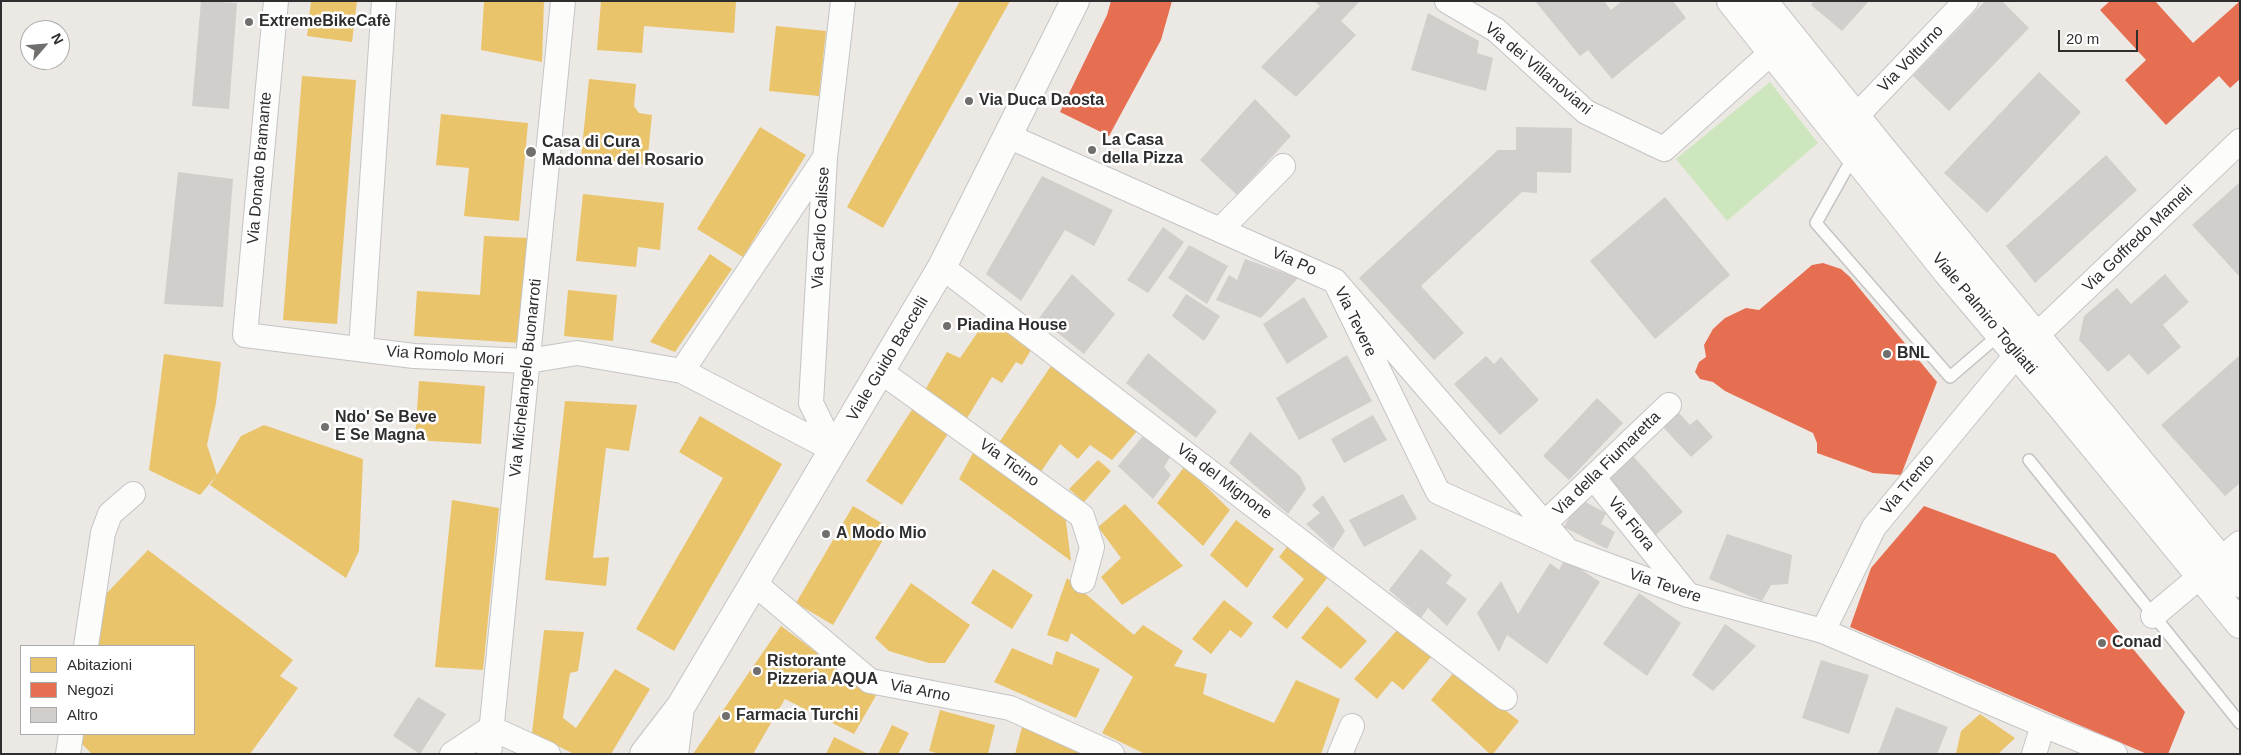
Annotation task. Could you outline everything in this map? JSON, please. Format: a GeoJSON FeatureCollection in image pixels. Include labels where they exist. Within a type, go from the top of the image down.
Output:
{"type":"FeatureCollection","features":[{"type":"Feature","properties":{"kind":"street","name":"Via Donato Bramante"},"geometry":{"type":"LineString","coordinates":[[245,335],[276,1]]}},
{"type":"Feature","properties":{"kind":"street"},"geometry":{"type":"LineString","coordinates":[[361,350],[384,1]]}},
{"type":"Feature","properties":{"kind":"street","name":"Via Michelangelo Buonarroti"},"geometry":{"type":"LineString","coordinates":[[489,754],[563,1]]}},
{"type":"Feature","properties":{"kind":"street","name":"Via Carlo Calisse"},"geometry":{"type":"LineString","coordinates":[[834,450],[811,403],[825,158],[843,1]]}},
{"type":"Feature","properties":{"kind":"street","name":"Viale Guido Baccelli"},"geometry":{"type":"LineString","coordinates":[[644,754],[681,706],[942,267],[1075,1]]}},
{"type":"Feature","properties":{"kind":"street","name":"Via dei Villanoviani"},"geometry":{"type":"LineString","coordinates":[[1447,1],[1496,30],[1586,112],[1664,149],[1772,52]]}},
{"type":"Feature","properties":{"kind":"street","name":"Viale Palmiro Togliatti"},"geometry":{"type":"LineString","coordinates":[[1730,1],[1772,52],[2037,336],[2240,583]]}},
{"type":"Feature","properties":{"kind":"street","name":"Viale Palmiro Togliatti"},"geometry":{"type":"LineString","coordinates":[[1763,1],[1849,136],[1948,273],[2009,344],[2220,560],[2240,624]]}},
{"type":"Feature","properties":{"kind":"street","name":"Via Volturno"},"geometry":{"type":"LineString","coordinates":[[1849,136],[1966,1]]}},
{"type":"Feature","properties":{"kind":"street","name":"Via Po"},"geometry":{"type":"LineString","coordinates":[[1008,136],[1335,281],[1569,551]]}},
{"type":"Feature","properties":{"kind":"street","name":"Via Goffredo Mameli"},"geometry":{"type":"LineString","coordinates":[[2009,344],[2037,336],[2240,141]]}},
{"type":"Feature","properties":{"kind":"street"},"geometry":{"type":"LineString","coordinates":[[682,372],[825,158]]}},
{"type":"Feature","properties":{"kind":"street"},"geometry":{"type":"LineString","coordinates":[[1220,230],[1283,166]]}},
{"type":"Feature","properties":{"kind":"street","name":"Via del Mignone"},"geometry":{"type":"LineString","coordinates":[[942,267],[1506,698]]}},
{"type":"Feature","properties":{"kind":"street","name":"Via Tevere"},"geometry":{"type":"LineString","coordinates":[[1335,281],[1438,492],[1569,551],[1688,595],[1823,632],[2115,754]]}},
{"type":"Feature","properties":{"kind":"street","name":"Via Romolo Mori"},"geometry":{"type":"LineString","coordinates":[[245,335],[414,356],[528,360],[577,353],[682,372],[834,450]]}},
{"type":"Feature","properties":{"kind":"street","name":"Via Trento"},"geometry":{"type":"LineString","coordinates":[[1823,632],[1874,527],[2009,344]]}},
{"type":"Feature","properties":{"kind":"street","name":"Via Ticino"},"geometry":{"type":"LineString","coordinates":[[880,371],[1082,516],[1092,548],[1083,581]]}},
{"type":"Feature","properties":{"kind":"street","name":"Via della Fiumaretta"},"geometry":{"type":"LineString","coordinates":[[1545,523],[1668,405]]}},
{"type":"Feature","properties":{"kind":"street","name":"Via Fiora"},"geometry":{"type":"LineString","coordinates":[[1593,477],[1688,595]]}},
{"type":"Feature","properties":{"kind":"street"},"geometry":{"type":"LineString","coordinates":[[86,645],[103,533],[110,514],[134,494]]}},
{"type":"Feature","properties":{"kind":"street"},"geometry":{"type":"LineString","coordinates":[[2154,616],[2220,560]]}},
{"type":"Feature","properties":{"kind":"street","name":"Via Arno"},"geometry":{"type":"LineString","coordinates":[[754,583],[870,681],[1010,708],[1112,754]]}},
{"type":"Feature","properties":{"kind":"street","name":"Viale Guido Baccelli"},"geometry":{"type":"LineString","coordinates":[[674,754],[681,706]]}},
{"type":"Feature","properties":{"kind":"street"},"geometry":{"type":"LineString","coordinates":[[2034,754],[2043,725]]}},
{"type":"Feature","properties":{"kind":"street"},"geometry":{"type":"LineString","coordinates":[[1340,754],[1352,726]]}},
{"type":"Feature","properties":{"kind":"street"},"geometry":{"type":"LineString","coordinates":[[452,754],[491,728],[548,754]]}},
{"type":"Feature","properties":{"kind":"street"},"geometry":{"type":"LineString","coordinates":[[68,754],[72,735]]}},
{"type":"Feature","properties":{"kind":"lane"},"geometry":{"type":"LineString","coordinates":[[1849,136],[1816,223],[1950,377],[2009,344]]}},
{"type":"Feature","properties":{"kind":"lane"},"geometry":{"type":"LineString","coordinates":[[2029,460],[2240,723]]}},
{"type":"Feature","properties":{"kind":"green space"},"geometry":{"type":"Polygon","coordinates":[[[1770,82],[1818,143],[1727,221],[1676,159],[1770,82]]]}},
{"type":"Feature","properties":{"kind":"building: Abitazioni"},"geometry":{"type":"Polygon","coordinates":[[[311,1],[357,1],[352,42],[307,36],[311,1]]]}},
{"type":"Feature","properties":{"kind":"building: Abitazioni"},"geometry":{"type":"Polygon","coordinates":[[[484,1],[544,1],[542,62],[481,50],[484,1]]]}},
{"type":"Feature","properties":{"kind":"building: Abitazioni"},"geometry":{"type":"Polygon","coordinates":[[[601,1],[736,1],[734,33],[644,26],[642,53],[597,50],[601,1]]]}},
{"type":"Feature","properties":{"kind":"building: Abitazioni"},"geometry":{"type":"Polygon","coordinates":[[[960,1],[1010,1],[883,228],[847,207],[960,1]]]}},
{"type":"Feature","properties":{"kind":"building: Abitazioni"},"geometry":{"type":"Polygon","coordinates":[[[776,26],[826,31],[819,96],[769,91],[776,26]]]}},
{"type":"Feature","properties":{"kind":"building: Abitazioni"},"geometry":{"type":"Polygon","coordinates":[[[302,76],[356,80],[337,324],[283,320],[302,76]]]}},
{"type":"Feature","properties":{"kind":"building: Abitazioni"},"geometry":{"type":"Polygon","coordinates":[[[589,79],[636,84],[634,106],[639,113],[652,115],[647,165],[581,158],[589,79]]]}},
{"type":"Feature","properties":{"kind":"building: Abitazioni"},"geometry":{"type":"Polygon","coordinates":[[[441,114],[528,123],[519,221],[464,216],[469,168],[436,165],[441,114]]]}},
{"type":"Feature","properties":{"kind":"building: Abitazioni"},"geometry":{"type":"Polygon","coordinates":[[[760,127],[806,155],[743,257],[697,229],[760,127]]]}},
{"type":"Feature","properties":{"kind":"building: Abitazioni"},"geometry":{"type":"Polygon","coordinates":[[[583,194],[664,203],[660,250],[638,247],[636,267],[576,261],[583,194]]]}},
{"type":"Feature","properties":{"kind":"building: Abitazioni"},"geometry":{"type":"Polygon","coordinates":[[[484,236],[528,238],[521,343],[414,336],[417,291],[480,295],[484,236]]]}},
{"type":"Feature","properties":{"kind":"building: Abitazioni"},"geometry":{"type":"Polygon","coordinates":[[[710,254],[732,269],[675,352],[650,342],[710,254]]]}},
{"type":"Feature","properties":{"kind":"building: Abitazioni"},"geometry":{"type":"Polygon","coordinates":[[[568,290],[617,295],[613,341],[564,336],[568,290]]]}},
{"type":"Feature","properties":{"kind":"building: Abitazioni"},"geometry":{"type":"Polygon","coordinates":[[[991,313],[1034,345],[1022,365],[1016,362],[1002,383],[992,377],[967,418],[925,390],[947,352],[960,358],[991,313]]]}},
{"type":"Feature","properties":{"kind":"building: Abitazioni"},"geometry":{"type":"Polygon","coordinates":[[[164,354],[221,362],[216,403],[207,445],[217,475],[200,495],[149,470],[164,354]]]}},
{"type":"Feature","properties":{"kind":"building: Abitazioni"},"geometry":{"type":"Polygon","coordinates":[[[1053,363],[1138,430],[1112,460],[1090,445],[1078,459],[1060,444],[1040,473],[998,444],[1053,363]]]}},
{"type":"Feature","properties":{"kind":"building: Abitazioni"},"geometry":{"type":"Polygon","coordinates":[[[419,381],[485,386],[481,444],[415,440],[419,381]]]}},
{"type":"Feature","properties":{"kind":"building: Abitazioni"},"geometry":{"type":"Polygon","coordinates":[[[565,401],[637,405],[629,451],[606,448],[593,558],[609,557],[606,586],[545,580],[565,401]]]}},
{"type":"Feature","properties":{"kind":"building: Abitazioni"},"geometry":{"type":"Polygon","coordinates":[[[913,408],[949,432],[902,505],[866,481],[913,408]]]}},
{"type":"Feature","properties":{"kind":"building: Abitazioni"},"geometry":{"type":"Polygon","coordinates":[[[700,416],[782,464],[674,651],[636,629],[723,478],[679,452],[700,416]]]}},
{"type":"Feature","properties":{"kind":"building: Abitazioni"},"geometry":{"type":"Polygon","coordinates":[[[264,425],[363,459],[359,551],[346,578],[210,485],[241,436],[264,425]]]}},
{"type":"Feature","properties":{"kind":"building: Abitazioni"},"geometry":{"type":"Polygon","coordinates":[[[975,449],[1065,514],[1071,561],[959,479],[975,449]]]}},
{"type":"Feature","properties":{"kind":"building: Abitazioni"},"geometry":{"type":"Polygon","coordinates":[[[1098,460],[1111,471],[1084,502],[1069,489],[1098,460]]]}},
{"type":"Feature","properties":{"kind":"building: Abitazioni"},"geometry":{"type":"Polygon","coordinates":[[[1185,466],[1230,510],[1203,546],[1157,503],[1185,466]]]}},
{"type":"Feature","properties":{"kind":"building: Abitazioni"},"geometry":{"type":"Polygon","coordinates":[[[452,500],[499,508],[483,670],[435,667],[452,500]]]}},
{"type":"Feature","properties":{"kind":"building: Abitazioni"},"geometry":{"type":"Polygon","coordinates":[[[1125,504],[1183,566],[1122,605],[1101,577],[1121,558],[1098,527],[1125,504]]]}},
{"type":"Feature","properties":{"kind":"building: Abitazioni"},"geometry":{"type":"Polygon","coordinates":[[[853,506],[890,528],[833,625],[796,603],[853,506]]]}},
{"type":"Feature","properties":{"kind":"building: Abitazioni"},"geometry":{"type":"Polygon","coordinates":[[[1236,520],[1274,549],[1247,588],[1210,555],[1236,520]]]}},
{"type":"Feature","properties":{"kind":"building: Abitazioni"},"geometry":{"type":"Polygon","coordinates":[[[1290,543],[1328,577],[1287,629],[1272,617],[1304,579],[1279,557],[1290,543]]]}},
{"type":"Feature","properties":{"kind":"building: Abitazioni"},"geometry":{"type":"Polygon","coordinates":[[[148,550],[293,660],[280,676],[298,688],[250,754],[92,754],[80,742],[81,735],[195,735],[195,645],[95,645],[103,597],[148,550]]]}},
{"type":"Feature","properties":{"kind":"building: Abitazioni"},"geometry":{"type":"Polygon","coordinates":[[[993,569],[1033,595],[1012,629],[971,603],[993,569]]]}},
{"type":"Feature","properties":{"kind":"building: Abitazioni"},"geometry":{"type":"Polygon","coordinates":[[[1067,578],[1134,635],[1143,625],[1183,651],[1174,666],[1207,674],[1203,694],[1274,723],[1296,680],[1340,699],[1321,754],[1145,754],[1102,733],[1133,677],[1071,633],[1068,642],[1047,635],[1067,578]]]}},
{"type":"Feature","properties":{"kind":"building: Abitazioni"},"geometry":{"type":"Polygon","coordinates":[[[911,583],[970,625],[945,663],[929,663],[889,651],[875,638],[911,583]]]}},
{"type":"Feature","properties":{"kind":"building: Abitazioni"},"geometry":{"type":"Polygon","coordinates":[[[1224,600],[1253,623],[1241,638],[1230,630],[1211,654],[1192,639],[1224,600]]]}},
{"type":"Feature","properties":{"kind":"building: Abitazioni"},"geometry":{"type":"Polygon","coordinates":[[[1327,606],[1367,641],[1341,669],[1301,638],[1327,606]]]}},
{"type":"Feature","properties":{"kind":"building: Abitazioni"},"geometry":{"type":"Polygon","coordinates":[[[781,626],[857,682],[878,692],[854,734],[785,699],[753,754],[693,754],[781,626]]]}},
{"type":"Feature","properties":{"kind":"building: Abitazioni"},"geometry":{"type":"Polygon","coordinates":[[[1399,628],[1432,656],[1403,690],[1392,681],[1377,699],[1354,679],[1399,628]]]}},
{"type":"Feature","properties":{"kind":"building: Abitazioni"},"geometry":{"type":"Polygon","coordinates":[[[544,630],[584,632],[578,671],[570,673],[563,718],[576,728],[615,669],[650,689],[611,754],[574,754],[532,733],[544,630]]]}},
{"type":"Feature","properties":{"kind":"building: Abitazioni"},"geometry":{"type":"Polygon","coordinates":[[[1012,648],[1052,665],[1056,651],[1100,669],[1076,718],[994,682],[1012,648]]]}},
{"type":"Feature","properties":{"kind":"building: Abitazioni"},"geometry":{"type":"Polygon","coordinates":[[[1455,671],[1519,721],[1493,754],[1490,754],[1431,700],[1455,671]]]}},
{"type":"Feature","properties":{"kind":"building: Abitazioni"},"geometry":{"type":"Polygon","coordinates":[[[940,710],[995,725],[988,754],[940,754],[929,751],[940,710]]]}},
{"type":"Feature","properties":{"kind":"building: Abitazioni"},"geometry":{"type":"Polygon","coordinates":[[[1980,714],[2015,738],[1998,754],[1956,754],[1961,731],[1980,714]]]}},
{"type":"Feature","properties":{"kind":"building: Abitazioni"},"geometry":{"type":"Polygon","coordinates":[[[892,725],[909,733],[898,754],[878,754],[892,725]]]}},
{"type":"Feature","properties":{"kind":"building: Abitazioni"},"geometry":{"type":"Polygon","coordinates":[[[1022,727],[1069,743],[1090,754],[1015,754],[1022,727]]]}},
{"type":"Feature","properties":{"kind":"building: Abitazioni"},"geometry":{"type":"Polygon","coordinates":[[[834,737],[868,754],[826,754],[834,737]]]}},
{"type":"Feature","properties":{"kind":"building: Negozi"},"geometry":{"type":"Polygon","coordinates":[[[1111,1],[1172,1],[1161,40],[1109,136],[1060,112],[1107,15],[1111,1]]]}},
{"type":"Feature","properties":{"kind":"building: Negozi"},"geometry":{"type":"Polygon","coordinates":[[[2110,1],[2155,1],[2193,43],[2240,1],[2240,79],[2230,88],[2219,76],[2166,125],[2125,80],[2146,60],[2100,10],[2110,1]]]}},
{"type":"Feature","properties":{"kind":"building: Negozi"},"geometry":{"type":"Polygon","coordinates":[[[1823,263],[1841,269],[1850,277],[1937,382],[1901,475],[1873,473],[1817,453],[1817,443],[1813,433],[1725,391],[1713,382],[1700,379],[1695,372],[1699,362],[1706,357],[1704,345],[1713,329],[1725,318],[1746,308],[1759,310],[1812,265],[1823,263]]]}},
{"type":"Feature","properties":{"kind":"building: Negozi"},"geometry":{"type":"Polygon","coordinates":[[[1924,506],[2055,554],[2185,712],[2168,754],[2147,754],[1850,627],[1871,568],[1924,506]]]}},
{"type":"Feature","properties":{"kind":"building: Altro"},"geometry":{"type":"Polygon","coordinates":[[[201,1],[237,3],[229,109],[192,106],[201,1]]]}},
{"type":"Feature","properties":{"kind":"building: Altro"},"geometry":{"type":"Polygon","coordinates":[[[1314,1],[1360,1],[1341,21],[1356,35],[1296,97],[1261,67],[1320,6],[1314,1]]]}},
{"type":"Feature","properties":{"kind":"building: Altro"},"geometry":{"type":"Polygon","coordinates":[[[1535,1],[1604,1],[1611,10],[1622,1],[1673,1],[1686,18],[1612,79],[1588,50],[1580,56],[1535,1]]]}},
{"type":"Feature","properties":{"kind":"building: Altro"},"geometry":{"type":"Polygon","coordinates":[[[1814,1],[1869,1],[1842,31],[1811,5],[1814,1]]]}},
{"type":"Feature","properties":{"kind":"building: Altro"},"geometry":{"type":"Polygon","coordinates":[[[1985,1],[2002,1],[2029,28],[1949,111],[1913,76],[1985,1]]]}},
{"type":"Feature","properties":{"kind":"building: Altro"},"geometry":{"type":"Polygon","coordinates":[[[1428,13],[1479,41],[1477,53],[1493,58],[1486,91],[1411,70],[1428,13]]]}},
{"type":"Feature","properties":{"kind":"building: Altro"},"geometry":{"type":"Polygon","coordinates":[[[2039,72],[2081,112],[1987,213],[1944,173],[2039,72]]]}},
{"type":"Feature","properties":{"kind":"building: Altro"},"geometry":{"type":"Polygon","coordinates":[[[1255,99],[1291,136],[1237,195],[1200,160],[1255,99]]]}},
{"type":"Feature","properties":{"kind":"building: Altro"},"geometry":{"type":"Polygon","coordinates":[[[1516,127],[1572,128],[1571,173],[1537,172],[1537,193],[1522,192],[1421,286],[1464,333],[1434,360],[1359,278],[1498,150],[1516,150],[1516,127]]]}},
{"type":"Feature","properties":{"kind":"building: Altro"},"geometry":{"type":"Polygon","coordinates":[[[2106,155],[2137,190],[2035,283],[2006,246],[2106,155]]]}},
{"type":"Feature","properties":{"kind":"building: Altro"},"geometry":{"type":"Polygon","coordinates":[[[178,172],[233,179],[223,307],[164,304],[178,172]]]}},
{"type":"Feature","properties":{"kind":"building: Altro"},"geometry":{"type":"Polygon","coordinates":[[[1042,176],[1113,210],[1094,246],[1065,230],[1021,301],[986,274],[1042,176]]]}},
{"type":"Feature","properties":{"kind":"building: Altro"},"geometry":{"type":"Polygon","coordinates":[[[2240,182],[2240,277],[2192,225],[2240,182]]]}},
{"type":"Feature","properties":{"kind":"building: Altro"},"geometry":{"type":"Polygon","coordinates":[[[1665,197],[1730,275],[1655,339],[1590,261],[1665,197]]]}},
{"type":"Feature","properties":{"kind":"building: Altro"},"geometry":{"type":"Polygon","coordinates":[[[1163,227],[1184,242],[1148,293],[1127,280],[1163,227]]]}},
{"type":"Feature","properties":{"kind":"building: Altro"},"geometry":{"type":"Polygon","coordinates":[[[1189,245],[1228,266],[1207,304],[1168,278],[1189,245]]]}},
{"type":"Feature","properties":{"kind":"building: Altro"},"geometry":{"type":"Polygon","coordinates":[[[1245,259],[1298,278],[1261,318],[1216,300],[1229,275],[1237,280],[1245,259]]]}},
{"type":"Feature","properties":{"kind":"building: Altro"},"geometry":{"type":"Polygon","coordinates":[[[1072,274],[1115,314],[1084,354],[1039,318],[1072,274]]]}},
{"type":"Feature","properties":{"kind":"building: Altro"},"geometry":{"type":"Polygon","coordinates":[[[2165,274],[2189,302],[2163,325],[2181,347],[2148,375],[2129,354],[2108,372],[2079,340],[2084,316],[2117,288],[2131,304],[2165,274]]]}},
{"type":"Feature","properties":{"kind":"building: Altro"},"geometry":{"type":"Polygon","coordinates":[[[1186,294],[1220,316],[1204,341],[1172,316],[1186,294]]]}},
{"type":"Feature","properties":{"kind":"building: Altro"},"geometry":{"type":"Polygon","coordinates":[[[1304,297],[1328,337],[1287,364],[1263,324],[1304,297]]]}},
{"type":"Feature","properties":{"kind":"building: Altro"},"geometry":{"type":"Polygon","coordinates":[[[1148,353],[1217,411],[1196,438],[1126,383],[1148,353]]]}},
{"type":"Feature","properties":{"kind":"building: Altro"},"geometry":{"type":"Polygon","coordinates":[[[1347,355],[1372,401],[1299,440],[1276,398],[1347,355]]]}},
{"type":"Feature","properties":{"kind":"building: Altro"},"geometry":{"type":"Polygon","coordinates":[[[2240,355],[2240,483],[2225,496],[2161,425],[2240,355]]]}},
{"type":"Feature","properties":{"kind":"building: Altro"},"geometry":{"type":"Polygon","coordinates":[[[1486,356],[1494,364],[1501,357],[1539,400],[1500,435],[1454,384],[1486,356]]]}},
{"type":"Feature","properties":{"kind":"building: Altro"},"geometry":{"type":"Polygon","coordinates":[[[1597,398],[1623,423],[1569,480],[1543,456],[1597,398]]]}},
{"type":"Feature","properties":{"kind":"building: Altro"},"geometry":{"type":"Polygon","coordinates":[[[1677,411],[1690,425],[1697,419],[1713,437],[1691,457],[1661,425],[1677,411]]]}},
{"type":"Feature","properties":{"kind":"building: Altro"},"geometry":{"type":"Polygon","coordinates":[[[1373,415],[1387,440],[1344,463],[1331,439],[1373,415]]]}},
{"type":"Feature","properties":{"kind":"building: Altro"},"geometry":{"type":"Polygon","coordinates":[[[1147,431],[1172,454],[1164,467],[1171,475],[1153,499],[1118,466],[1147,431]]]}},
{"type":"Feature","properties":{"kind":"building: Altro"},"geometry":{"type":"Polygon","coordinates":[[[1250,432],[1300,476],[1306,489],[1288,514],[1229,463],[1250,432]]]}},
{"type":"Feature","properties":{"kind":"building: Altro"},"geometry":{"type":"Polygon","coordinates":[[[1633,456],[1683,512],[1653,537],[1608,479],[1633,456]]]}},
{"type":"Feature","properties":{"kind":"building: Altro"},"geometry":{"type":"Polygon","coordinates":[[[1403,494],[1417,519],[1364,547],[1349,520],[1403,494]]]}},
{"type":"Feature","properties":{"kind":"building: Altro"},"geometry":{"type":"Polygon","coordinates":[[[1323,495],[1345,531],[1333,549],[1306,524],[1320,513],[1312,505],[1323,495]]]}},
{"type":"Feature","properties":{"kind":"building: Altro"},"geometry":{"type":"Polygon","coordinates":[[[1580,499],[1606,513],[1601,524],[1615,532],[1607,549],[1564,527],[1580,499]]]}},
{"type":"Feature","properties":{"kind":"building: Altro"},"geometry":{"type":"Polygon","coordinates":[[[1727,534],[1792,555],[1788,584],[1771,585],[1762,601],[1709,579],[1727,534]]]}},
{"type":"Feature","properties":{"kind":"building: Altro"},"geometry":{"type":"Polygon","coordinates":[[[1421,549],[1452,575],[1446,583],[1467,599],[1447,626],[1428,608],[1421,618],[1389,590],[1421,549]]]}},
{"type":"Feature","properties":{"kind":"building: Altro"},"geometry":{"type":"Polygon","coordinates":[[[1565,559],[1600,582],[1547,664],[1507,635],[1499,652],[1477,613],[1501,581],[1518,614],[1550,563],[1559,570],[1565,559]]]}},
{"type":"Feature","properties":{"kind":"building: Altro"},"geometry":{"type":"Polygon","coordinates":[[[1639,593],[1681,623],[1647,676],[1603,644],[1639,593]]]}},
{"type":"Feature","properties":{"kind":"building: Altro"},"geometry":{"type":"Polygon","coordinates":[[[1725,624],[1756,646],[1713,691],[1692,675],[1725,624]]]}},
{"type":"Feature","properties":{"kind":"building: Altro"},"geometry":{"type":"Polygon","coordinates":[[[1821,660],[1869,675],[1849,734],[1802,718],[1821,660]]]}},
{"type":"Feature","properties":{"kind":"building: Altro"},"geometry":{"type":"Polygon","coordinates":[[[418,697],[446,714],[420,754],[393,736],[418,697]]]}},
{"type":"Feature","properties":{"kind":"building: Altro"},"geometry":{"type":"Polygon","coordinates":[[[1896,707],[1948,727],[1937,754],[1878,754],[1896,707]]]}},
{"type":"Feature","properties":{"kind":"place","name":"ExtremeBikeCafè"},"geometry":{"type":"Point","coordinates":[249,22]}},
{"type":"Feature","properties":{"kind":"place","name":"Via Duca Daosta"},"geometry":{"type":"Point","coordinates":[969,101]}},
{"type":"Feature","properties":{"kind":"place","name":"La Casa della Pizza"},"geometry":{"type":"Point","coordinates":[1092,150]}},
{"type":"Feature","properties":{"kind":"place","name":"Casa di Cura Madonna del Rosario"},"geometry":{"type":"Point","coordinates":[531,152]}},
{"type":"Feature","properties":{"kind":"place","name":"Piadina House"},"geometry":{"type":"Point","coordinates":[947,326]}},
{"type":"Feature","properties":{"kind":"place","name":"BNL"},"geometry":{"type":"Point","coordinates":[1887,354]}},
{"type":"Feature","properties":{"kind":"place","name":"Ndo' Se Beve E Se Magna"},"geometry":{"type":"Point","coordinates":[325,427]}},
{"type":"Feature","properties":{"kind":"place","name":"A Modo Mio"},"geometry":{"type":"Point","coordinates":[826,534]}},
{"type":"Feature","properties":{"kind":"place","name":"Conad"},"geometry":{"type":"Point","coordinates":[2102,643]}},
{"type":"Feature","properties":{"kind":"place","name":"Ristorante Pizzeria AQUA"},"geometry":{"type":"Point","coordinates":[757,671]}},
{"type":"Feature","properties":{"kind":"place","name":"Farmacia Turchi"},"geometry":{"type":"Point","coordinates":[726,716]}}]}
